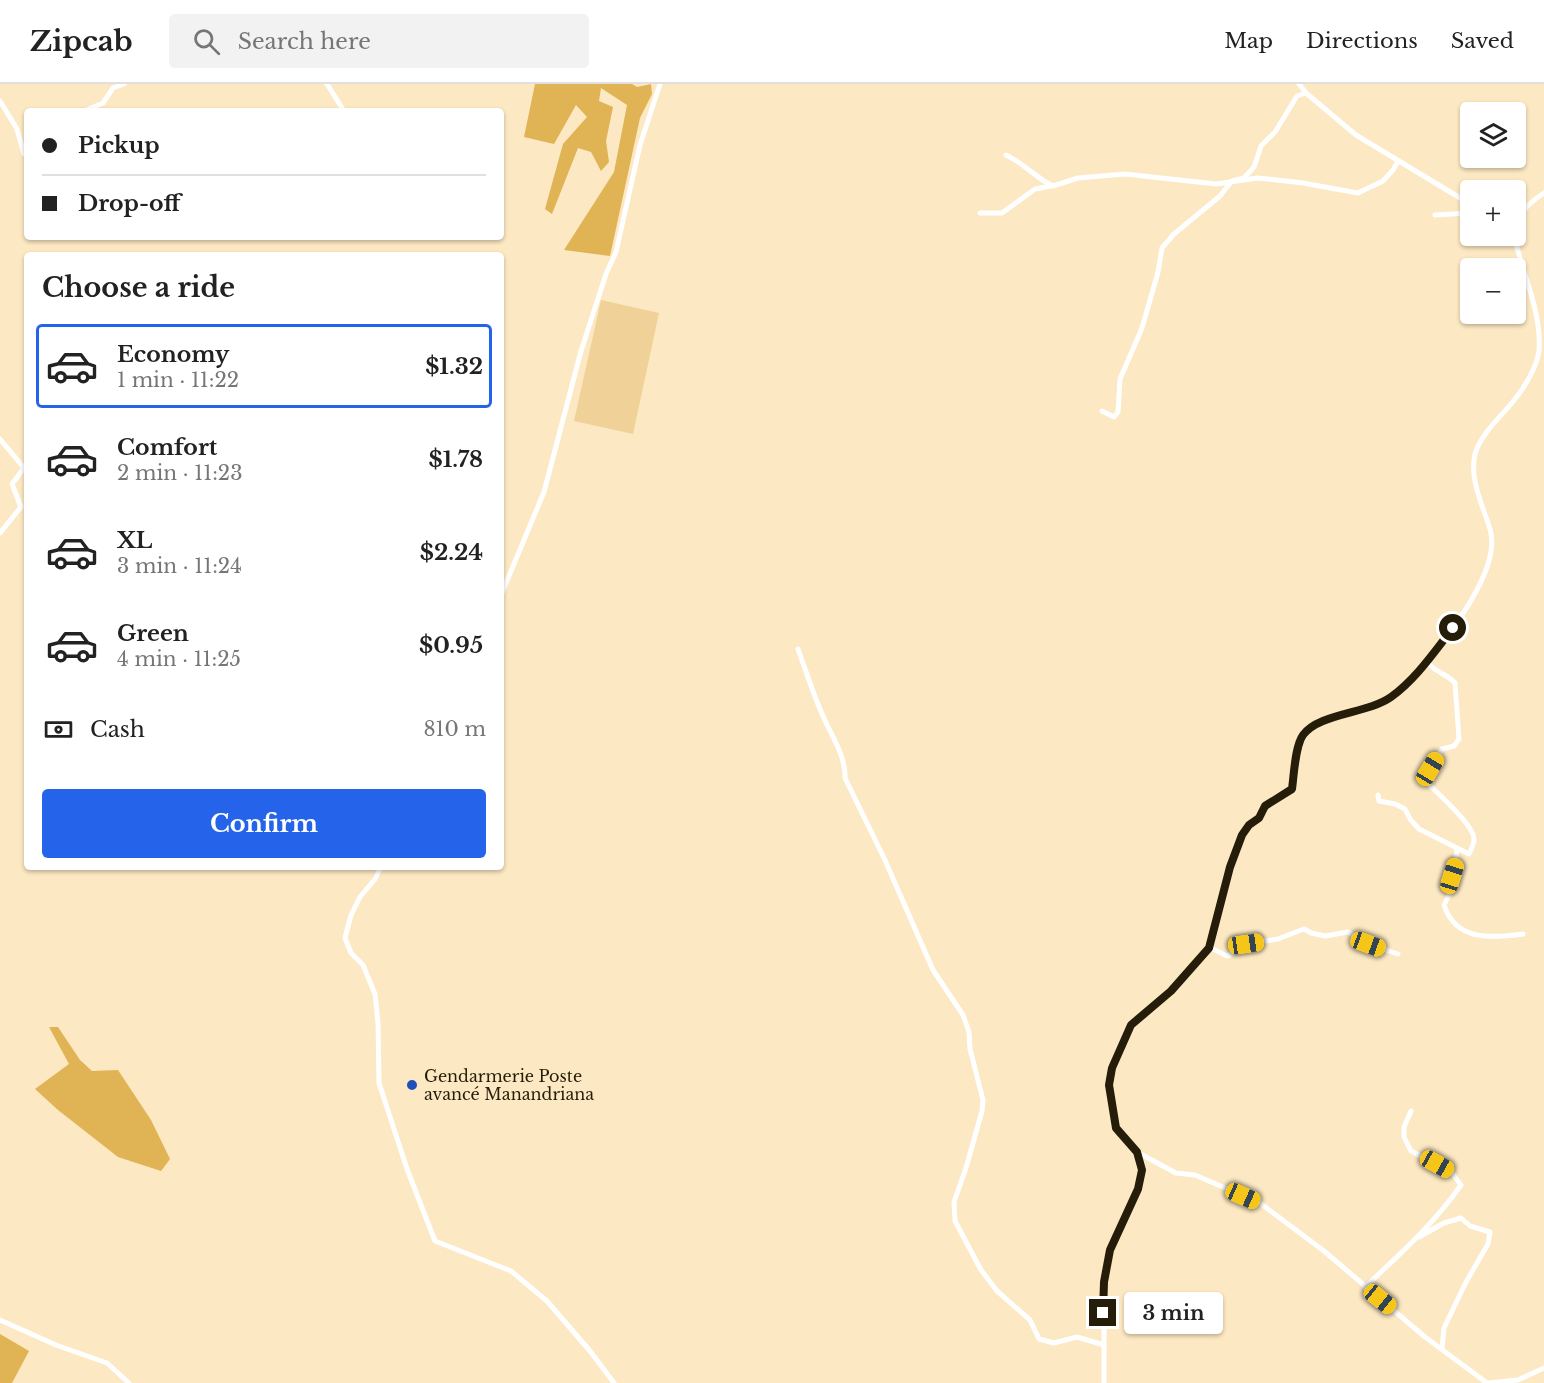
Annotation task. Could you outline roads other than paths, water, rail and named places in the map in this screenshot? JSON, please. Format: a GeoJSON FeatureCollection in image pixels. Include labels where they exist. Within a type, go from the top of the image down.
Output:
{"type":"FeatureCollection","features":[{"type":"Feature","properties":{"kind":"street"},"geometry":{"type":"LineString","coordinates":[[91,108],[103,103],[113,88],[124,84]]}},
{"type":"Feature","properties":{"kind":"street"},"geometry":{"type":"LineString","coordinates":[[327,84],[342,108]]}},
{"type":"Feature","properties":{"kind":"street"},"geometry":{"type":"LineString","coordinates":[[504,588],[544,492],[581,351],[606,274],[616,252],[640,145],[660,84]]}},
{"type":"Feature","properties":{"kind":"street"},"geometry":{"type":"LineString","coordinates":[[1299,84],[1306,93],[1356,135],[1460,198]]}},
{"type":"Feature","properties":{"kind":"street"},"geometry":{"type":"LineString","coordinates":[[1102,411],[1114,417],[1118,412],[1120,379],[1142,328],[1158,272],[1162,248],[1174,234],[1221,196],[1232,182],[1244,178],[1254,167],[1262,146],[1275,132],[1297,96],[1306,93]]}},
{"type":"Feature","properties":{"kind":"street"},"geometry":{"type":"LineString","coordinates":[[0,100],[17,129],[24,154]]}},
{"type":"Feature","properties":{"kind":"street"},"geometry":{"type":"LineString","coordinates":[[1006,155],[1018,160],[1038,179],[1053,186]]}},
{"type":"Feature","properties":{"kind":"street"},"geometry":{"type":"LineString","coordinates":[[980,213],[1002,213],[1035,189],[1078,178],[1125,174],[1216,184],[1258,178],[1358,193],[1383,181],[1394,170],[1398,161]]}},
{"type":"Feature","properties":{"kind":"street"},"geometry":{"type":"LineString","coordinates":[[1526,205],[1544,193]]}},
{"type":"Feature","properties":{"kind":"street"},"geometry":{"type":"LineString","coordinates":[[1435,215],[1460,214]]}},
{"type":"Feature","properties":{"kind":"street"},"geometry":{"type":"LineString","coordinates":[[1517,246],[1536,315],[1538,357],[1516,399],[1483,438],[1476,453],[1474,473],[1485,520],[1490,530],[1491,558],[1475,592],[1453,628],[1427,662],[1391,696],[1368,709],[1342,714],[1315,724],[1302,736],[1292,789],[1265,806],[1259,818],[1249,825],[1242,835],[1230,867],[1209,948],[1171,991],[1131,1025],[1112,1068],[1109,1085],[1116,1128],[1137,1152],[1176,1173],[1195,1175],[1260,1203],[1324,1251],[1365,1287],[1488,1383],[1518,1380],[1544,1368]]}},
{"type":"Feature","properties":{"kind":"street"},"geometry":{"type":"LineString","coordinates":[[0,439],[24,468],[12,484],[21,507],[0,533]]}},
{"type":"Feature","properties":{"kind":"street"},"geometry":{"type":"LineString","coordinates":[[798,650],[822,715],[842,759],[845,768],[844,778],[884,858],[933,970],[967,1023],[970,1049],[983,1100],[979,1126],[954,1202],[957,1227],[981,1270],[997,1291],[1030,1320],[1039,1339],[1054,1343],[1077,1337],[1104,1345]]}},
{"type":"Feature","properties":{"kind":"street"},"geometry":{"type":"LineString","coordinates":[[1378,795],[1379,801],[1395,804],[1405,809],[1419,829],[1469,854],[1474,841],[1472,832],[1452,806],[1426,781],[1442,749],[1454,746],[1459,739],[1456,687],[1449,676],[1434,670],[1427,662]]}},
{"type":"Feature","properties":{"kind":"street"},"geometry":{"type":"LineString","coordinates":[[1457,849],[1452,889],[1444,905],[1451,919],[1468,934],[1505,936],[1523,934]]}},
{"type":"Feature","properties":{"kind":"street"},"geometry":{"type":"LineString","coordinates":[[380,870],[360,897],[351,915],[345,938],[351,953],[363,965],[375,994],[379,1083],[407,1169],[435,1240],[511,1270],[547,1301],[614,1383]]}},
{"type":"Feature","properties":{"kind":"street"},"geometry":{"type":"LineString","coordinates":[[1209,948],[1215,948],[1228,956],[1246,944],[1278,939],[1304,929],[1325,936],[1348,932],[1368,944],[1398,954]]}},
{"type":"Feature","properties":{"kind":"street"},"geometry":{"type":"LineString","coordinates":[[1365,1287],[1418,1238],[1445,1208],[1461,1185],[1452,1173],[1411,1151],[1404,1137],[1404,1127],[1411,1111]]}},
{"type":"Feature","properties":{"kind":"street"},"geometry":{"type":"LineString","coordinates":[[1104,1383],[1104,1282],[1110,1250],[1138,1189],[1142,1170],[1137,1152]]}},
{"type":"Feature","properties":{"kind":"street"},"geometry":{"type":"LineString","coordinates":[[1418,1238],[1444,1223],[1461,1218],[1470,1226],[1490,1232],[1488,1244],[1466,1282],[1444,1328],[1442,1348]]}},
{"type":"Feature","properties":{"kind":"street"},"geometry":{"type":"LineString","coordinates":[[0,1320],[56,1345],[107,1363],[129,1383]]}},
{"type":"Feature","properties":{"kind":"place","name":"Gendarmerie Poste avancé Manandriana"},"geometry":{"type":"Point","coordinates":[412,1085]}}]}
